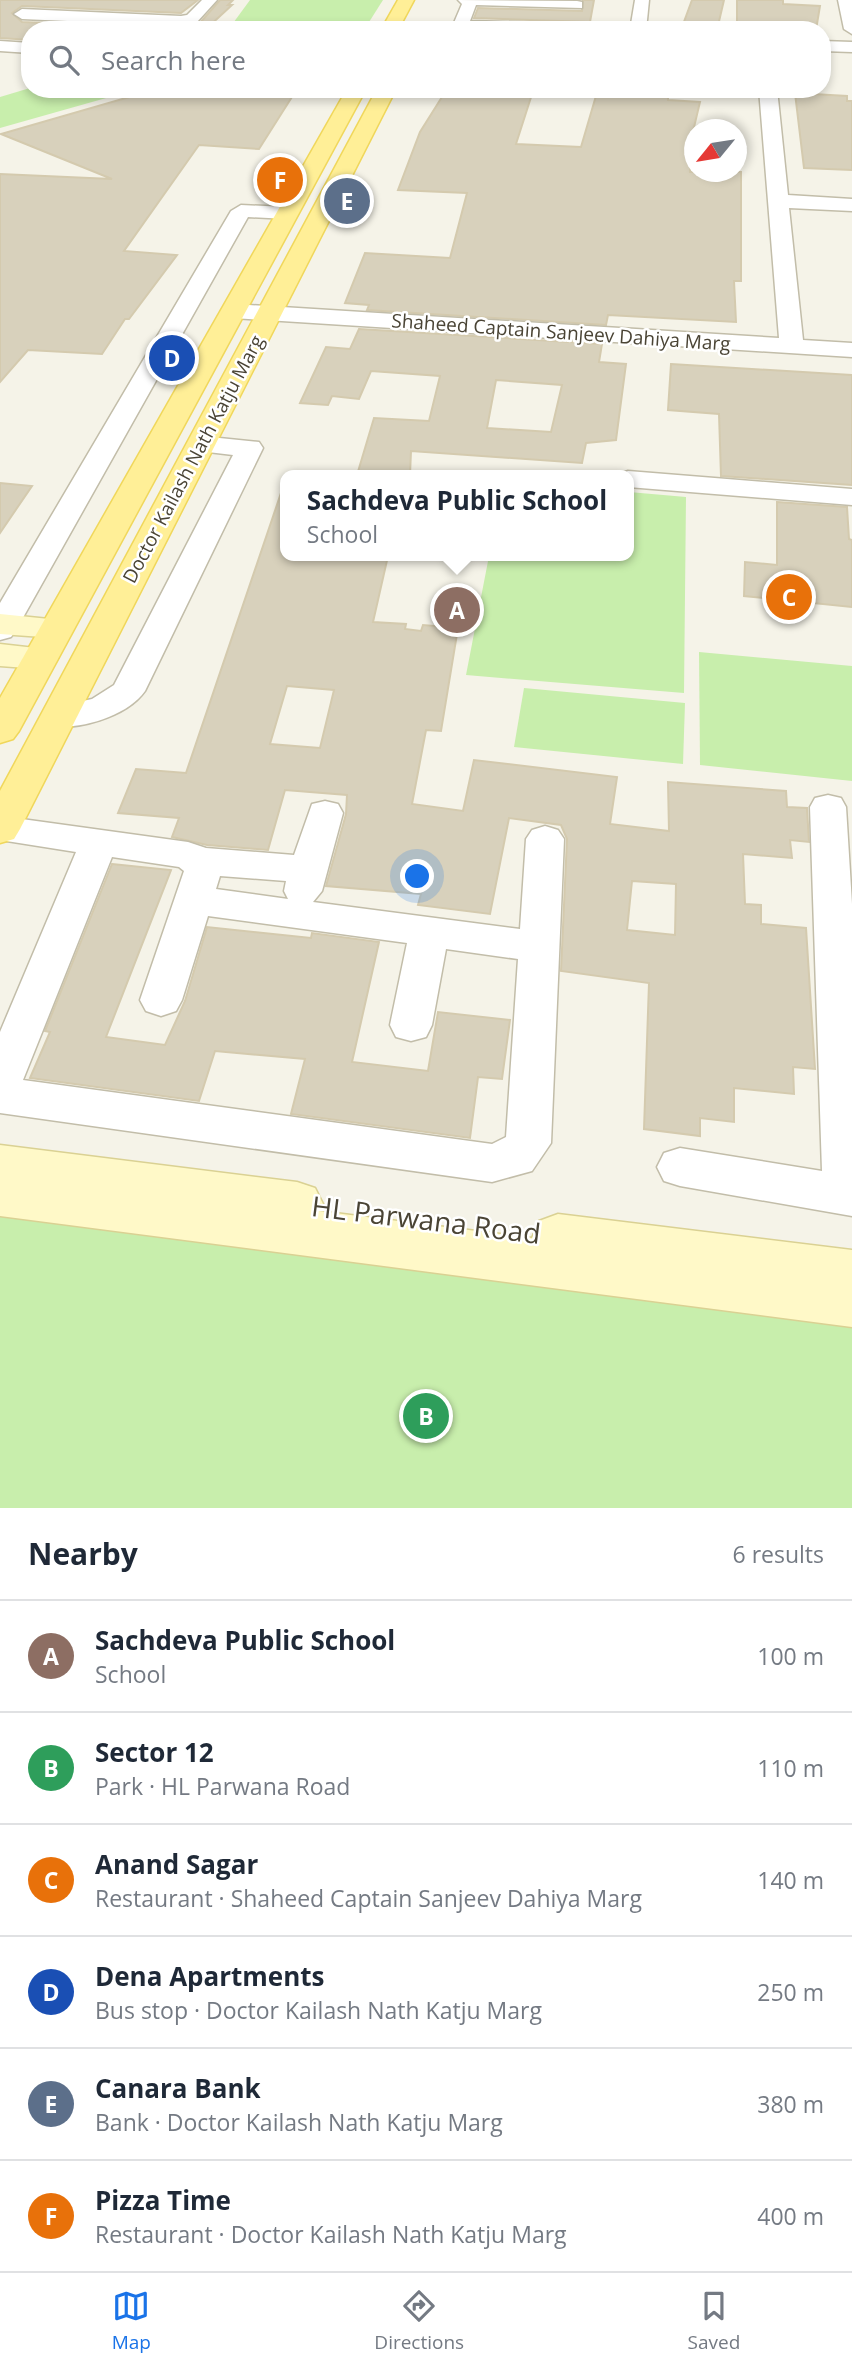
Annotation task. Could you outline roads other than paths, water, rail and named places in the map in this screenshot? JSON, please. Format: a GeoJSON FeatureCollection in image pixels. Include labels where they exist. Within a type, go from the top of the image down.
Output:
{"type":"FeatureCollection","features":[{"type":"Feature","properties":{"kind":"main road"},"geometry":{"type":"LineString","coordinates":[[394,21],[406,0]]}},
{"type":"Feature","properties":{"kind":"main road"},"geometry":{"type":"LineString","coordinates":[[422,21],[428,10]]}},
{"type":"Feature","properties":{"kind":"main road","name":"Doctor Kailash Nath Katju Marg"},"geometry":{"type":"LineString","coordinates":[[0,731],[351,98]]}},
{"type":"Feature","properties":{"kind":"main road","name":"Doctor Kailash Nath Katju Marg"},"geometry":{"type":"LineString","coordinates":[[0,829],[382,98]]}},
{"type":"Feature","properties":{"kind":"street"},"geometry":{"type":"LineString","coordinates":[[118,19],[138,0]]}},
{"type":"Feature","properties":{"kind":"street"},"geometry":{"type":"LineString","coordinates":[[465,0],[527,10],[588,5]]}},
{"type":"Feature","properties":{"kind":"street"},"geometry":{"type":"LineString","coordinates":[[463,21],[471,0]]}},
{"type":"Feature","properties":{"kind":"street"},"geometry":{"type":"LineString","coordinates":[[639,21],[642,0]]}},
{"type":"Feature","properties":{"kind":"street"},"geometry":{"type":"LineString","coordinates":[[845,0],[852,29]]}},
{"type":"Feature","properties":{"kind":"street"},"geometry":{"type":"LineString","coordinates":[[73,21],[94,1]]}},
{"type":"Feature","properties":{"kind":"street"},"geometry":{"type":"LineString","coordinates":[[187,2],[209,1]]}},
{"type":"Feature","properties":{"kind":"street"},"geometry":{"type":"LineString","coordinates":[[187,21],[209,1]]}},
{"type":"Feature","properties":{"kind":"street"},"geometry":{"type":"LineString","coordinates":[[32,21],[77,17],[124,21]]}},
{"type":"Feature","properties":{"kind":"street"},"geometry":{"type":"LineString","coordinates":[[10,23],[21,38]]}},
{"type":"Feature","properties":{"kind":"street"},"geometry":{"type":"LineString","coordinates":[[831,46],[852,47]]}},
{"type":"Feature","properties":{"kind":"street"},"geometry":{"type":"LineString","coordinates":[[769,98],[792,346]]}},
{"type":"Feature","properties":{"kind":"street"},"geometry":{"type":"LineString","coordinates":[[779,201],[852,205]]}},
{"type":"Feature","properties":{"kind":"street"},"geometry":{"type":"LineString","coordinates":[[48,643],[1,633],[181,298],[241,211],[288,213]]}},
{"type":"Feature","properties":{"kind":"street","name":"Shaheed Captain Sanjeev Dahiya Marg"},"geometry":{"type":"LineString","coordinates":[[181,298],[269,313],[852,350]]}},
{"type":"Feature","properties":{"kind":"street"},"geometry":{"type":"LineString","coordinates":[[58,717],[97,710],[115,702],[128,691],[250,448],[200,444]]}},
{"type":"Feature","properties":{"kind":"street"},"geometry":{"type":"LineString","coordinates":[[634,479],[852,497]]}},
{"type":"Feature","properties":{"kind":"street"},"geometry":{"type":"LineString","coordinates":[[680,1167],[849,1195],[844,968],[828,807]]}},
{"type":"Feature","properties":{"kind":"street"},"geometry":{"type":"LineString","coordinates":[[297,914],[325,813]]}},
{"type":"Feature","properties":{"kind":"street"},"geometry":{"type":"LineString","coordinates":[[0,829],[188,855],[198,861],[309,870]]}},
{"type":"Feature","properties":{"kind":"street"},"geometry":{"type":"LineString","coordinates":[[0,1096],[492,1163],[516,1157],[528,1143],[545,839]]}},
{"type":"Feature","properties":{"kind":"street"},"geometry":{"type":"LineString","coordinates":[[0,1084],[98,844]]}},
{"type":"Feature","properties":{"kind":"street"},"geometry":{"type":"LineString","coordinates":[[160,1000],[203,871],[198,861]]}},
{"type":"Feature","properties":{"kind":"street"},"geometry":{"type":"LineString","coordinates":[[194,900],[541,947]]}},
{"type":"Feature","properties":{"kind":"street"},"geometry":{"type":"LineString","coordinates":[[411,1025],[429,932]]}},
{"type":"Feature","properties":{"kind":"street","name":"HL Parwana Road"},"geometry":{"type":"LineString","coordinates":[[0,1166],[852,1274]]}},
{"type":"Feature","properties":{"kind":"street"},"geometry":{"type":"LineString","coordinates":[[0,1194],[852,1302]]}},
{"type":"Feature","properties":{"kind":"place","name":"Pizza Time"},"geometry":{"type":"Point","coordinates":[280,180]}},
{"type":"Feature","properties":{"kind":"place","name":"Canara Bank"},"geometry":{"type":"Point","coordinates":[347,201]}},
{"type":"Feature","properties":{"kind":"place","name":"Dena Apartments"},"geometry":{"type":"Point","coordinates":[172,358]}},
{"type":"Feature","properties":{"kind":"place","name":"Anand Sagar"},"geometry":{"type":"Point","coordinates":[789,597]}},
{"type":"Feature","properties":{"kind":"place","name":"Sachdeva Public School"},"geometry":{"type":"Point","coordinates":[457,610]}},
{"type":"Feature","properties":{"kind":"place","name":"Sector 12"},"geometry":{"type":"Point","coordinates":[426,1416]}}]}
